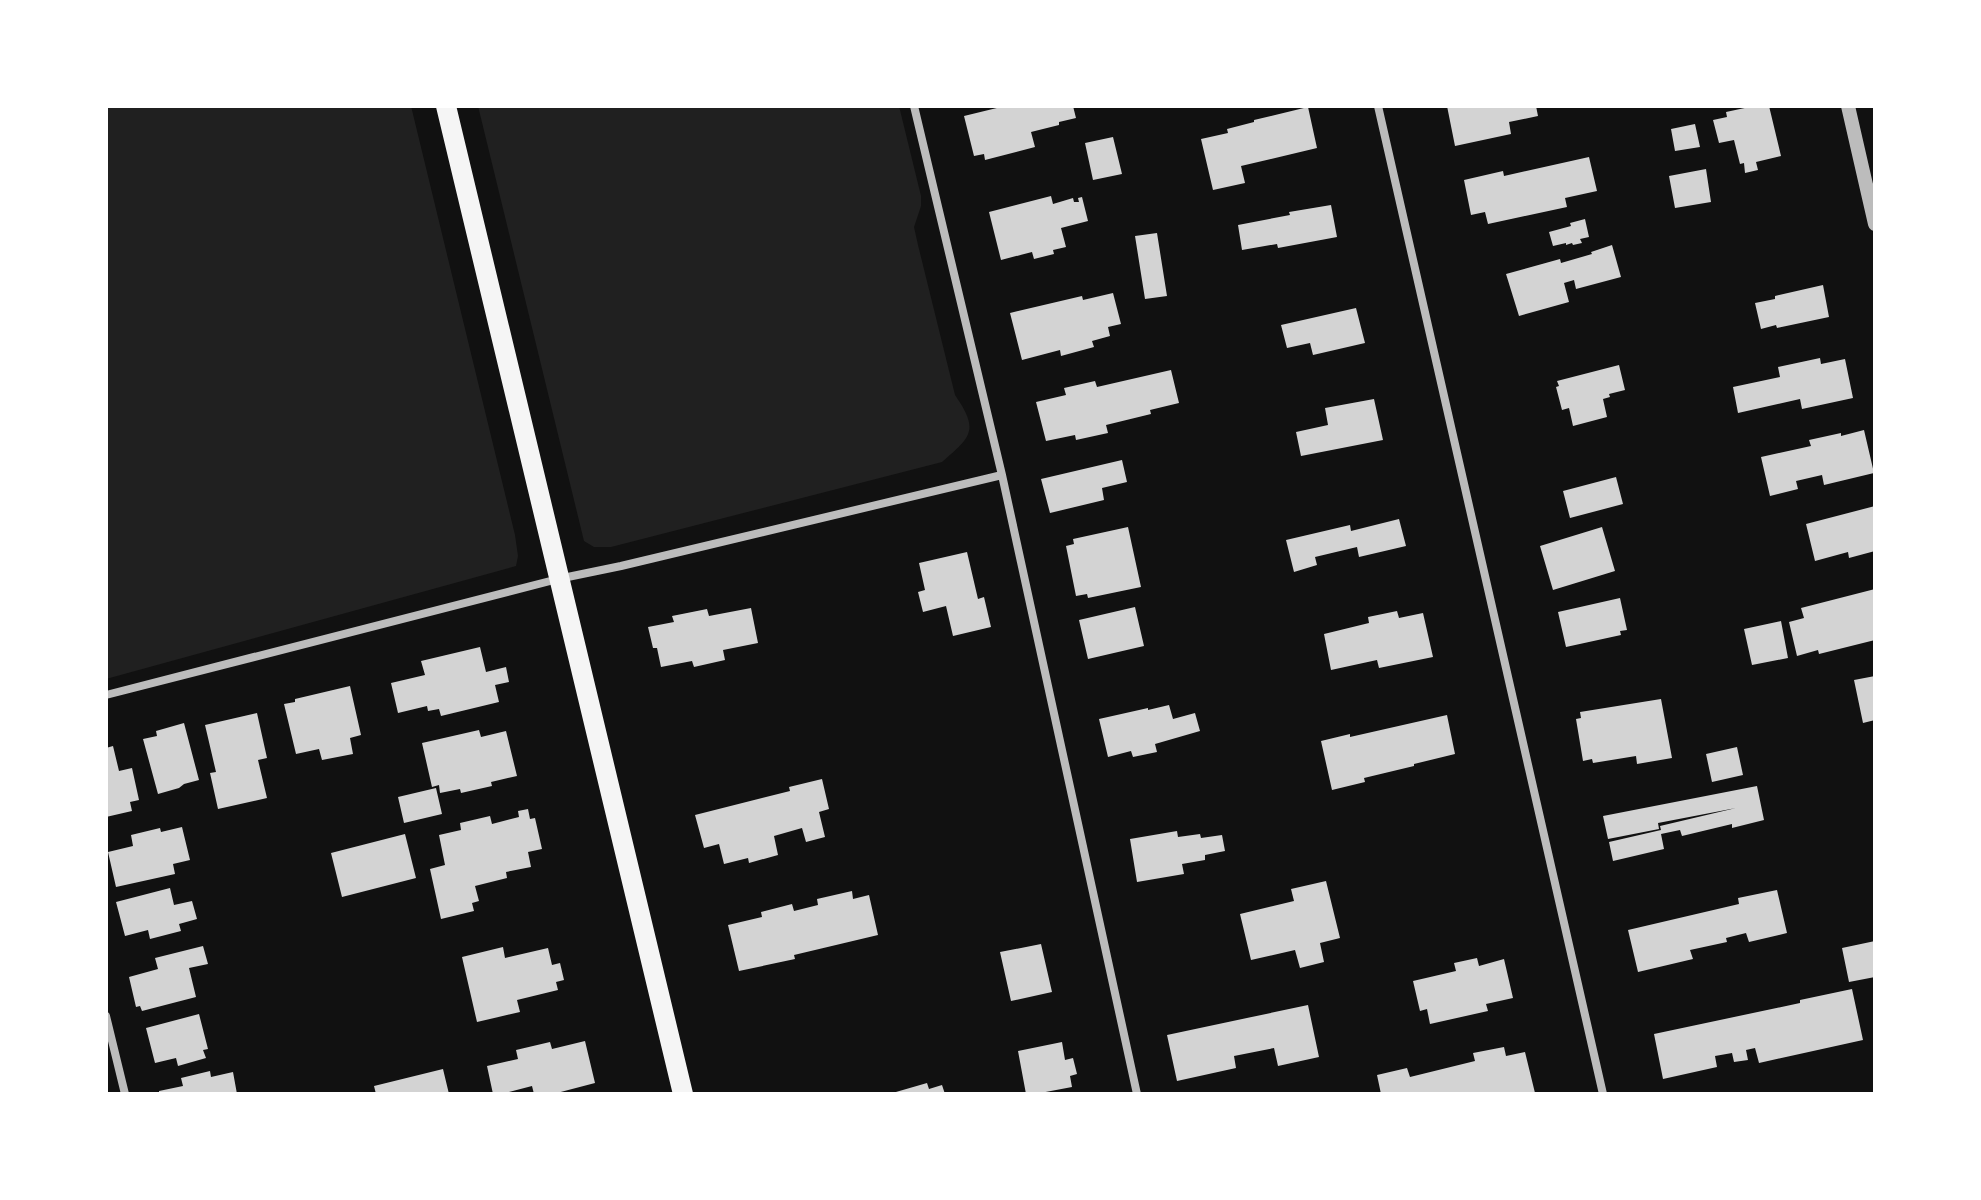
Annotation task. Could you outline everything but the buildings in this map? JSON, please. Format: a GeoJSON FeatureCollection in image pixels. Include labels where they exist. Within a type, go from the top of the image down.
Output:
{"type":"FeatureCollection","features":[{"type":"Feature","properties":{"kind":"main road"},"geometry":{"type":"LineString","coordinates":[[446,106],[683,1094]]}},
{"type":"Feature","properties":{"kind":"street"},"geometry":{"type":"LineString","coordinates":[[914,106],[1002,475],[1137,1094]]}},
{"type":"Feature","properties":{"kind":"street"},"geometry":{"type":"LineString","coordinates":[[1378,106],[1603,1094]]}},
{"type":"Feature","properties":{"kind":"street"},"geometry":{"type":"LineString","coordinates":[[1848,106],[1875,224]]}},
{"type":"Feature","properties":{"kind":"street"},"geometry":{"type":"LineString","coordinates":[[106,695],[558,579],[1002,475]]}},
{"type":"Feature","properties":{"kind":"street"},"geometry":{"type":"LineString","coordinates":[[106,1016],[125,1094]]}},
{"type":"Feature","properties":{"kind":"shaded area"},"geometry":{"type":"Polygon","coordinates":[[[106,106],[411,106],[515,535],[516,566],[106,679],[106,106]]]}},
{"type":"Feature","properties":{"kind":"shaded area"},"geometry":{"type":"Polygon","coordinates":[[[478,106],[899,106],[921,196],[914,227],[955,395],[969,425],[966,439],[942,462],[611,547],[594,547],[584,541],[478,106]]]}}]}
